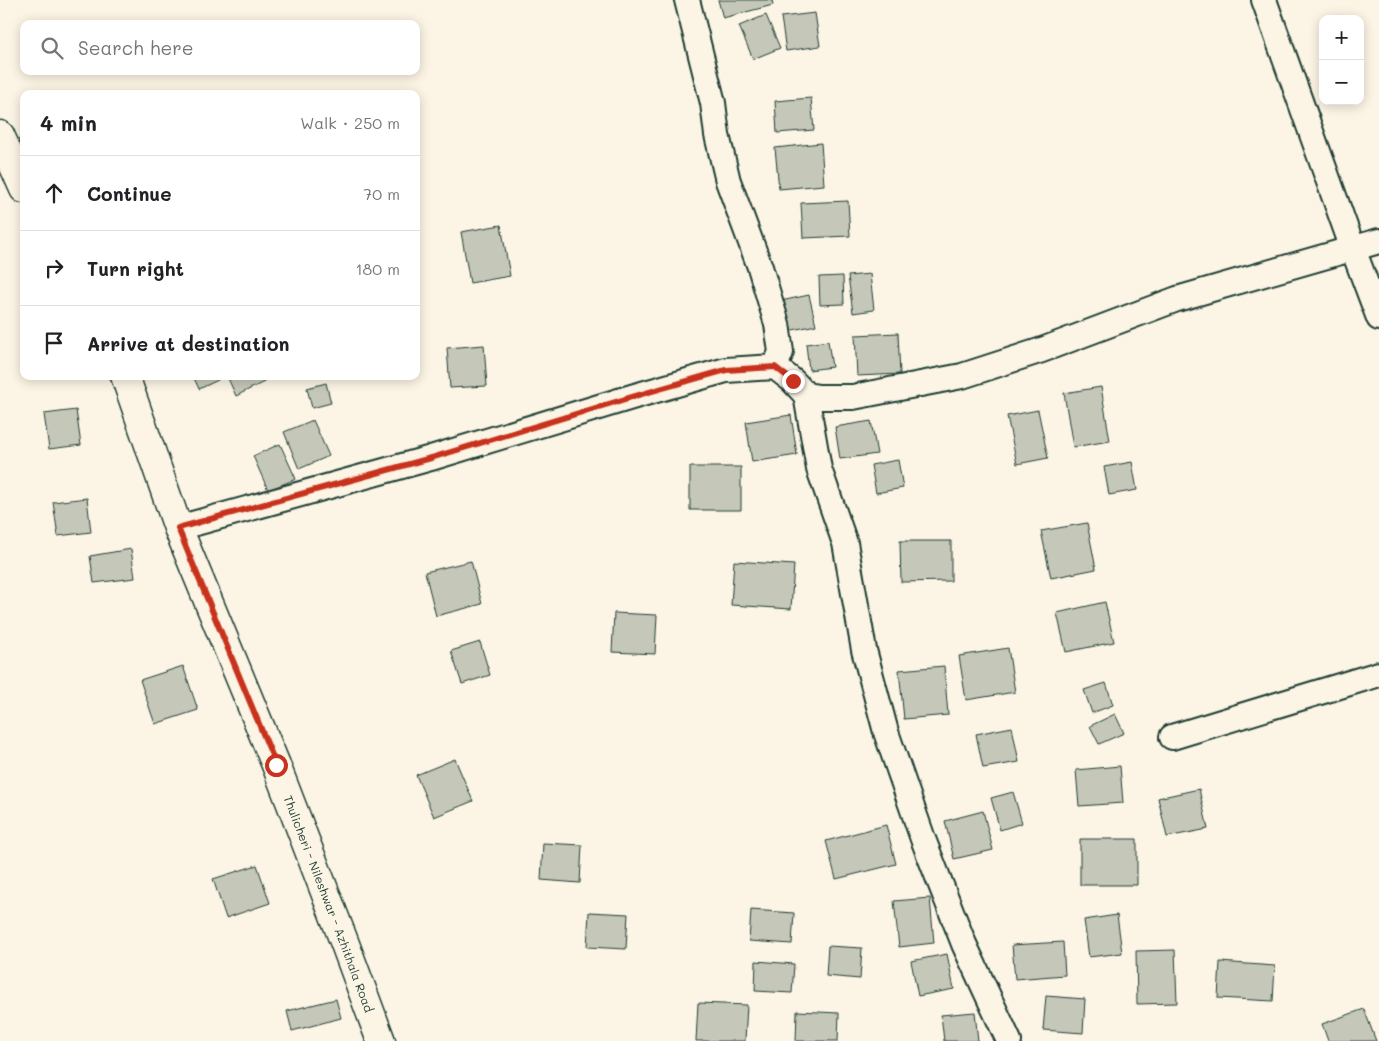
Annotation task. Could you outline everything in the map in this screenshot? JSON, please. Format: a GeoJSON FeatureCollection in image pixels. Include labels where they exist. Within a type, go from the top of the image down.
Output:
{"type":"FeatureCollection","features":[{"type":"Feature","properties":{"kind":"main road"},"geometry":{"type":"LineString","coordinates":[[0,135],[20,180]]}},
{"type":"Feature","properties":{"kind":"main road","name":"Thulicheri - Nileshwar - Azhithala Road"},"geometry":{"type":"LineString","coordinates":[[126,380],[178,528],[276,765],[382,1041]]}},
{"type":"Feature","properties":{"kind":"street"},"geometry":{"type":"LineString","coordinates":[[687,0],[713,104],[717,134],[728,181],[760,267],[776,324],[781,352],[775,367]]}},
{"type":"Feature","properties":{"kind":"street"},"geometry":{"type":"LineString","coordinates":[[1264,0],[1352,248],[1379,318]]}},
{"type":"Feature","properties":{"kind":"street"},"geometry":{"type":"LineString","coordinates":[[806,395],[853,397],[962,376],[1042,350],[1177,299],[1379,241]]}},
{"type":"Feature","properties":{"kind":"street"},"geometry":{"type":"LineString","coordinates":[[178,528],[431,458],[726,370],[775,367],[793,381],[806,395],[820,469],[845,543],[864,650],[886,732],[923,839],[964,944],[1009,1041]]}},
{"type":"Feature","properties":{"kind":"street"},"geometry":{"type":"LineString","coordinates":[[1172,737],[1379,674]]}},
{"type":"Feature","properties":{"kind":"building"},"geometry":{"type":"Polygon","coordinates":[[[718,0],[772,0],[773,5],[723,18],[718,0]]]}},
{"type":"Feature","properties":{"kind":"building"},"geometry":{"type":"Polygon","coordinates":[[[815,13],[820,46],[786,51],[781,17],[815,13]]]}},
{"type":"Feature","properties":{"kind":"building"},"geometry":{"type":"Polygon","coordinates":[[[766,15],[780,48],[753,59],[739,26],[766,15]]]}},
{"type":"Feature","properties":{"kind":"building"},"geometry":{"type":"Polygon","coordinates":[[[811,98],[814,130],[777,133],[775,101],[811,98]]]}},
{"type":"Feature","properties":{"kind":"building"},"geometry":{"type":"Polygon","coordinates":[[[821,143],[824,185],[779,189],[775,148],[821,143]]]}},
{"type":"Feature","properties":{"kind":"building"},"geometry":{"type":"Polygon","coordinates":[[[848,201],[850,236],[803,238],[801,203],[848,201]]]}},
{"type":"Feature","properties":{"kind":"building"},"geometry":{"type":"Polygon","coordinates":[[[501,225],[510,276],[470,283],[461,232],[501,225]]]}},
{"type":"Feature","properties":{"kind":"building"},"geometry":{"type":"Polygon","coordinates":[[[870,274],[874,310],[853,313],[848,276],[870,274]]]}},
{"type":"Feature","properties":{"kind":"building"},"geometry":{"type":"Polygon","coordinates":[[[843,276],[844,304],[820,305],[819,277],[843,276]]]}},
{"type":"Feature","properties":{"kind":"building"},"geometry":{"type":"Polygon","coordinates":[[[809,295],[816,325],[788,331],[781,301],[809,295]]]}},
{"type":"Feature","properties":{"kind":"building"},"geometry":{"type":"Polygon","coordinates":[[[898,333],[900,374],[857,376],[855,335],[898,333]]]}},
{"type":"Feature","properties":{"kind":"building"},"geometry":{"type":"Polygon","coordinates":[[[828,341],[832,367],[809,370],[806,344],[828,341]]]}},
{"type":"Feature","properties":{"kind":"building"},"geometry":{"type":"Polygon","coordinates":[[[484,345],[487,386],[450,388],[447,348],[484,345]]]}},
{"type":"Feature","properties":{"kind":"building"},"geometry":{"type":"Polygon","coordinates":[[[195,380],[218,380],[199,389],[195,380]]]}},
{"type":"Feature","properties":{"kind":"building"},"geometry":{"type":"Polygon","coordinates":[[[229,380],[263,380],[264,382],[236,396],[229,380]]]}},
{"type":"Feature","properties":{"kind":"building"},"geometry":{"type":"Polygon","coordinates":[[[326,383],[331,403],[312,408],[307,388],[326,383]]]}},
{"type":"Feature","properties":{"kind":"building"},"geometry":{"type":"Polygon","coordinates":[[[1101,387],[1110,441],[1073,447],[1064,393],[1101,387]]]}},
{"type":"Feature","properties":{"kind":"building"},"geometry":{"type":"Polygon","coordinates":[[[76,410],[81,445],[49,449],[44,414],[76,410]]]}},
{"type":"Feature","properties":{"kind":"building"},"geometry":{"type":"Polygon","coordinates":[[[1038,410],[1048,458],[1017,464],[1007,416],[1038,410]]]}},
{"type":"Feature","properties":{"kind":"building"},"geometry":{"type":"Polygon","coordinates":[[[791,415],[797,455],[752,462],[746,422],[791,415]]]}},
{"type":"Feature","properties":{"kind":"building"},"geometry":{"type":"Polygon","coordinates":[[[313,420],[329,456],[299,469],[284,432],[313,420]]]}},
{"type":"Feature","properties":{"kind":"building"},"geometry":{"type":"Polygon","coordinates":[[[871,421],[877,454],[840,459],[835,427],[871,421]]]}},
{"type":"Feature","properties":{"kind":"building"},"geometry":{"type":"Polygon","coordinates":[[[280,444],[296,479],[268,490],[253,456],[280,444]]]}},
{"type":"Feature","properties":{"kind":"building"},"geometry":{"type":"Polygon","coordinates":[[[898,460],[903,488],[876,493],[871,465],[898,460]]]}},
{"type":"Feature","properties":{"kind":"building"},"geometry":{"type":"Polygon","coordinates":[[[1132,462],[1137,490],[1109,495],[1104,467],[1132,462]]]}},
{"type":"Feature","properties":{"kind":"building"},"geometry":{"type":"Polygon","coordinates":[[[690,467],[741,467],[741,510],[690,510],[690,467]]]}},
{"type":"Feature","properties":{"kind":"building"},"geometry":{"type":"Polygon","coordinates":[[[87,498],[91,532],[58,536],[53,502],[87,498]]]}},
{"type":"Feature","properties":{"kind":"building"},"geometry":{"type":"Polygon","coordinates":[[[1087,523],[1096,569],[1051,578],[1041,531],[1087,523]]]}},
{"type":"Feature","properties":{"kind":"building"},"geometry":{"type":"Polygon","coordinates":[[[900,541],[951,541],[951,581],[901,582],[900,541]]]}},
{"type":"Feature","properties":{"kind":"building"},"geometry":{"type":"Polygon","coordinates":[[[131,549],[135,578],[94,583],[90,556],[131,549]]]}},
{"type":"Feature","properties":{"kind":"building"},"geometry":{"type":"Polygon","coordinates":[[[471,561],[482,604],[436,616],[425,572],[471,561]]]}},
{"type":"Feature","properties":{"kind":"building"},"geometry":{"type":"Polygon","coordinates":[[[734,561],[794,565],[791,609],[731,605],[734,561]]]}},
{"type":"Feature","properties":{"kind":"building"},"geometry":{"type":"Polygon","coordinates":[[[1105,602],[1114,642],[1066,652],[1057,613],[1105,602]]]}},
{"type":"Feature","properties":{"kind":"building"},"geometry":{"type":"Polygon","coordinates":[[[614,613],[657,615],[655,654],[612,652],[614,613]]]}},
{"type":"Feature","properties":{"kind":"building"},"geometry":{"type":"Polygon","coordinates":[[[480,642],[490,675],[462,684],[451,651],[480,642]]]}},
{"type":"Feature","properties":{"kind":"building"},"geometry":{"type":"Polygon","coordinates":[[[1008,648],[1015,692],[966,700],[959,656],[1008,648]]]}},
{"type":"Feature","properties":{"kind":"building"},"geometry":{"type":"Polygon","coordinates":[[[183,666],[198,710],[155,724],[140,680],[183,666]]]}},
{"type":"Feature","properties":{"kind":"building"},"geometry":{"type":"Polygon","coordinates":[[[944,666],[948,715],[904,719],[899,670],[944,666]]]}},
{"type":"Feature","properties":{"kind":"building"},"geometry":{"type":"Polygon","coordinates":[[[1106,683],[1113,705],[1092,713],[1084,690],[1106,683]]]}},
{"type":"Feature","properties":{"kind":"building"},"geometry":{"type":"Polygon","coordinates":[[[1115,714],[1124,733],[1099,744],[1090,726],[1115,714]]]}},
{"type":"Feature","properties":{"kind":"building"},"geometry":{"type":"Polygon","coordinates":[[[1012,727],[1019,762],[983,768],[976,734],[1012,727]]]}},
{"type":"Feature","properties":{"kind":"building"},"geometry":{"type":"Polygon","coordinates":[[[455,759],[473,801],[434,817],[416,775],[455,759]]]}},
{"type":"Feature","properties":{"kind":"building"},"geometry":{"type":"Polygon","coordinates":[[[1120,766],[1123,803],[1079,806],[1076,770],[1120,766]]]}},
{"type":"Feature","properties":{"kind":"building"},"geometry":{"type":"Polygon","coordinates":[[[1199,789],[1208,829],[1167,837],[1158,798],[1199,789]]]}},
{"type":"Feature","properties":{"kind":"building"},"geometry":{"type":"Polygon","coordinates":[[[1013,792],[1022,823],[1000,830],[991,798],[1013,792]]]}},
{"type":"Feature","properties":{"kind":"building"},"geometry":{"type":"Polygon","coordinates":[[[983,811],[993,850],[954,859],[945,821],[983,811]]]}},
{"type":"Feature","properties":{"kind":"building"},"geometry":{"type":"Polygon","coordinates":[[[886,825],[896,864],[836,879],[826,841],[886,825]]]}},
{"type":"Feature","properties":{"kind":"building"},"geometry":{"type":"Polygon","coordinates":[[[1080,839],[1137,839],[1137,885],[1080,885],[1080,839]]]}},
{"type":"Feature","properties":{"kind":"building"},"geometry":{"type":"Polygon","coordinates":[[[543,843],[582,845],[580,883],[541,880],[543,843]]]}},
{"type":"Feature","properties":{"kind":"building"},"geometry":{"type":"Polygon","coordinates":[[[257,865],[270,903],[226,918],[213,879],[257,865]]]}},
{"type":"Feature","properties":{"kind":"building"},"geometry":{"type":"Polygon","coordinates":[[[930,898],[934,943],[899,947],[894,901],[930,898]]]}},
{"type":"Feature","properties":{"kind":"building"},"geometry":{"type":"Polygon","coordinates":[[[751,910],[794,913],[792,944],[749,941],[751,910]]]}},
{"type":"Feature","properties":{"kind":"building"},"geometry":{"type":"Polygon","coordinates":[[[589,912],[628,914],[626,949],[587,947],[589,912]]]}},
{"type":"Feature","properties":{"kind":"building"},"geometry":{"type":"Polygon","coordinates":[[[1117,915],[1122,953],[1089,957],[1084,920],[1117,915]]]}},
{"type":"Feature","properties":{"kind":"building"},"geometry":{"type":"Polygon","coordinates":[[[1063,942],[1065,975],[1015,979],[1012,945],[1063,942]]]}},
{"type":"Feature","properties":{"kind":"building"},"geometry":{"type":"Polygon","coordinates":[[[828,946],[862,948],[860,979],[826,976],[828,946]]]}},
{"type":"Feature","properties":{"kind":"building"},"geometry":{"type":"Polygon","coordinates":[[[1175,950],[1177,1003],[1137,1004],[1136,951],[1175,950]]]}},
{"type":"Feature","properties":{"kind":"building"},"geometry":{"type":"Polygon","coordinates":[[[947,954],[954,989],[918,996],[911,961],[947,954]]]}},
{"type":"Feature","properties":{"kind":"building"},"geometry":{"type":"Polygon","coordinates":[[[756,961],[794,964],[792,993],[755,991],[756,961]]]}},
{"type":"Feature","properties":{"kind":"building"},"geometry":{"type":"Polygon","coordinates":[[[1220,962],[1275,966],[1273,1001],[1218,998],[1220,962]]]}},
{"type":"Feature","properties":{"kind":"building"},"geometry":{"type":"Polygon","coordinates":[[[1046,996],[1085,999],[1083,1033],[1043,1030],[1046,996]]]}},
{"type":"Feature","properties":{"kind":"building"},"geometry":{"type":"Polygon","coordinates":[[[336,999],[341,1018],[292,1031],[287,1011],[336,999]]]}},
{"type":"Feature","properties":{"kind":"building"},"geometry":{"type":"Polygon","coordinates":[[[698,1003],[747,1005],[745,1041],[696,1041],[698,1003]]]}},
{"type":"Feature","properties":{"kind":"building"},"geometry":{"type":"Polygon","coordinates":[[[1364,1009],[1376,1041],[1328,1041],[1322,1024],[1364,1009]]]}},
{"type":"Feature","properties":{"kind":"building"},"geometry":{"type":"Polygon","coordinates":[[[797,1011],[839,1013],[838,1041],[796,1041],[797,1011]]]}},
{"type":"Feature","properties":{"kind":"building"},"geometry":{"type":"Polygon","coordinates":[[[975,1012],[978,1041],[944,1041],[941,1015],[975,1012]]]}},
{"type":"Feature","properties":{"kind":"route"},"geometry":{"type":"LineString","coordinates":[[276,765],[178,528],[431,458],[726,370],[775,367],[793,381]]}}]}
